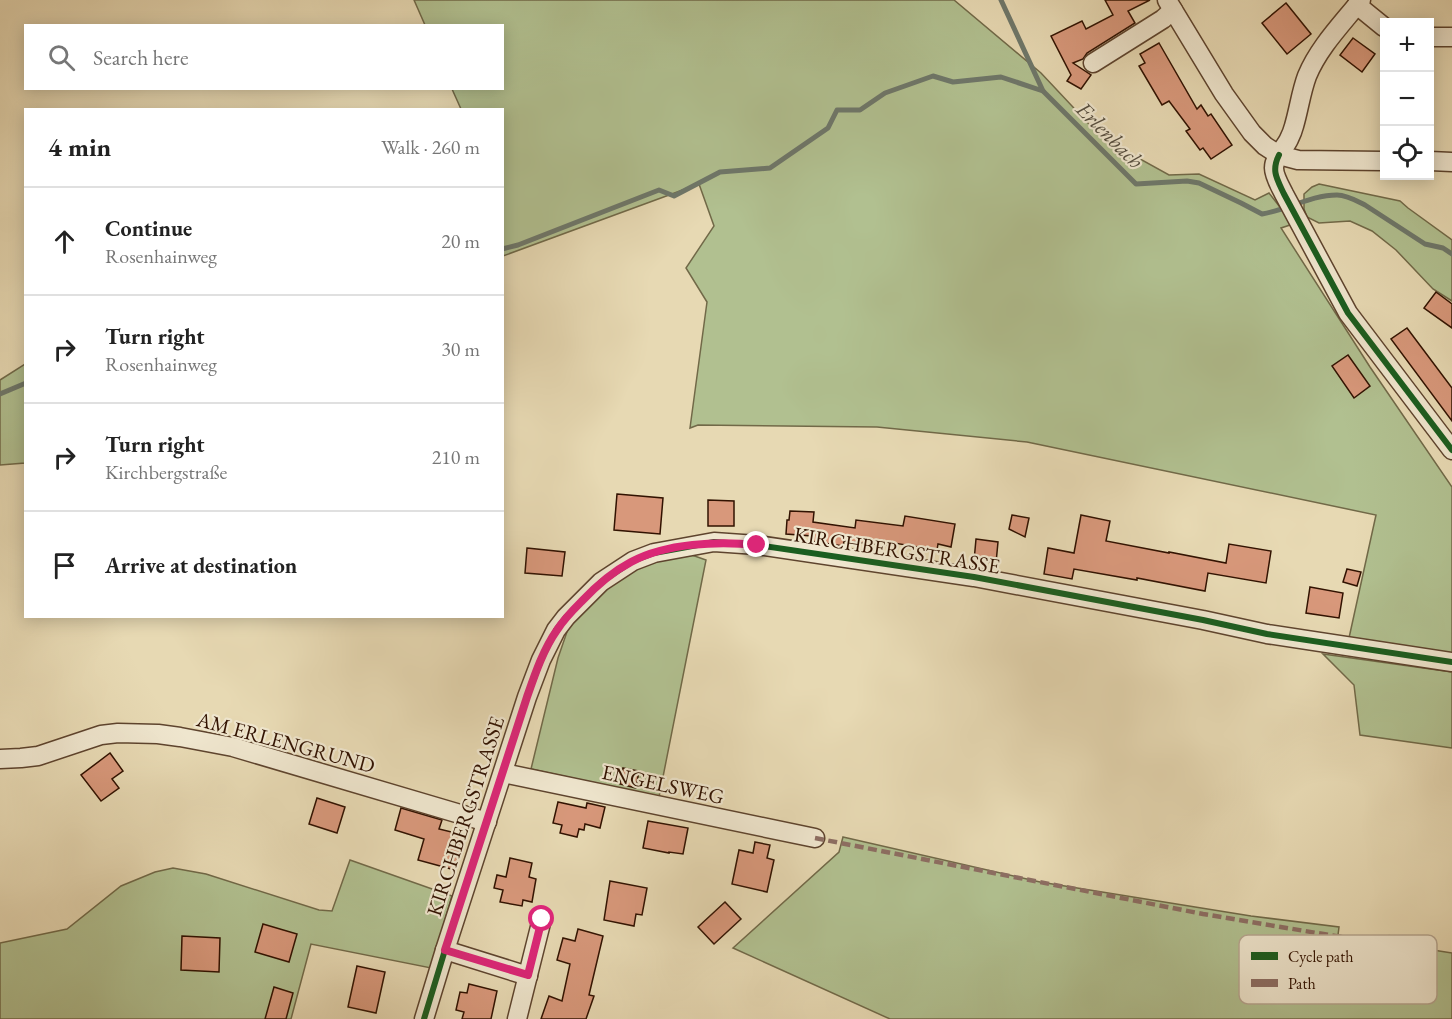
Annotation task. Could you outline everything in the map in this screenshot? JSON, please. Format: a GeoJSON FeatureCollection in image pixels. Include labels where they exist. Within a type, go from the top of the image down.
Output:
{"type":"FeatureCollection","features":[{"type":"Feature","properties":{"kind":"street"},"geometry":{"type":"LineString","coordinates":[[1380,23],[1359,3],[1329,39],[1308,75],[1289,140],[1274,167],[1284,194],[1348,313],[1452,450]]}},
{"type":"Feature","properties":{"kind":"street"},"geometry":{"type":"LineString","coordinates":[[1170,5],[1224,94],[1252,133],[1265,146],[1279,155],[1298,159],[1380,161]]}},
{"type":"Feature","properties":{"kind":"street"},"geometry":{"type":"LineString","coordinates":[[1093,63],[1163,19],[1170,5]]}},
{"type":"Feature","properties":{"kind":"street"},"geometry":{"type":"LineString","coordinates":[[1434,37],[1452,37]]}},
{"type":"Feature","properties":{"kind":"street"},"geometry":{"type":"LineString","coordinates":[[1434,161],[1452,162]]}},
{"type":"Feature","properties":{"kind":"street","name":"KIRCHBERGSTRASSE"},"geometry":{"type":"LineString","coordinates":[[424,1019],[527,697],[550,641],[566,617],[601,582],[633,561],[654,553],[714,542],[757,545],[974,577],[1267,634],[1452,662]]}},
{"type":"Feature","properties":{"kind":"street","name":"AM ERLENGRUND"},"geometry":{"type":"LineString","coordinates":[[0,759],[38,756],[101,735],[158,734],[242,750],[487,822]]}},
{"type":"Feature","properties":{"kind":"street","name":"ENGELSWEG"},"geometry":{"type":"LineString","coordinates":[[503,773],[815,838]]}},
{"type":"Feature","properties":{"kind":"street"},"geometry":{"type":"LineString","coordinates":[[517,1019],[542,919]]}},
{"type":"Feature","properties":{"kind":"street"},"geometry":{"type":"LineString","coordinates":[[445,950],[528,975]]}},
{"type":"Feature","properties":{"kind":"green space"},"geometry":{"type":"Polygon","coordinates":[[[414,0],[954,0],[1041,73],[1102,138],[1169,175],[1199,174],[1255,200],[1269,193],[1293,224],[1281,228],[1370,367],[1452,487],[1452,654],[1349,638],[1376,515],[1027,442],[877,427],[698,425],[690,428],[707,302],[686,268],[714,226],[699,184],[504,256],[504,108],[461,108],[452,90],[504,90],[504,24],[425,24],[414,0]]]}},
{"type":"Feature","properties":{"kind":"green space"},"geometry":{"type":"Polygon","coordinates":[[[1319,184],[1400,201],[1452,240],[1452,301],[1433,289],[1396,250],[1372,231],[1350,221],[1319,223],[1307,217],[1304,209],[1304,194],[1319,184]]]}},
{"type":"Feature","properties":{"kind":"green space"},"geometry":{"type":"Polygon","coordinates":[[[24,365],[24,463],[0,465],[0,380],[24,365]]]}},
{"type":"Feature","properties":{"kind":"green space"},"geometry":{"type":"Polygon","coordinates":[[[689,554],[706,560],[659,797],[531,769],[558,658],[570,623],[597,589],[644,561],[689,554]]]}},
{"type":"Feature","properties":{"kind":"green space"},"geometry":{"type":"Polygon","coordinates":[[[1323,654],[1452,672],[1452,748],[1360,735],[1354,685],[1323,654]]]}},
{"type":"Feature","properties":{"kind":"green space"},"geometry":{"type":"Polygon","coordinates":[[[843,837],[1040,882],[1251,916],[1339,927],[1338,935],[1239,935],[1239,1004],[1437,1004],[1437,951],[1452,953],[1452,1019],[890,1019],[733,948],[839,852],[843,837]]]}},
{"type":"Feature","properties":{"kind":"green space"},"geometry":{"type":"Polygon","coordinates":[[[350,860],[452,896],[431,968],[311,944],[291,1019],[0,1019],[0,943],[67,929],[121,886],[155,872],[173,868],[206,874],[319,910],[332,911],[350,860]]]}},
{"type":"Feature","properties":{"kind":"building"},"geometry":{"type":"Polygon","coordinates":[[[1105,0],[1150,0],[1128,11],[1135,23],[1087,53],[1083,59],[1073,63],[1091,75],[1081,89],[1067,81],[1071,75],[1051,36],[1082,21],[1086,29],[1113,15],[1105,0]]]}},
{"type":"Feature","properties":{"kind":"building"},"geometry":{"type":"Polygon","coordinates":[[[1286,3],[1311,34],[1287,54],[1262,23],[1286,3]]]}},
{"type":"Feature","properties":{"kind":"building"},"geometry":{"type":"Polygon","coordinates":[[[1353,38],[1375,54],[1362,72],[1340,55],[1353,38]]]}},
{"type":"Feature","properties":{"kind":"building"},"geometry":{"type":"Polygon","coordinates":[[[1159,43],[1197,109],[1201,105],[1208,116],[1211,114],[1232,145],[1211,159],[1203,148],[1200,150],[1186,131],[1190,129],[1169,101],[1162,105],[1139,66],[1145,63],[1140,54],[1159,43]]]}},
{"type":"Feature","properties":{"kind":"building"},"geometry":{"type":"Polygon","coordinates":[[[1436,292],[1452,304],[1452,328],[1424,308],[1436,292]]]}},
{"type":"Feature","properties":{"kind":"building"},"geometry":{"type":"Polygon","coordinates":[[[1407,328],[1452,388],[1452,421],[1391,339],[1407,328]]]}},
{"type":"Feature","properties":{"kind":"building"},"geometry":{"type":"Polygon","coordinates":[[[1348,355],[1370,386],[1354,398],[1332,366],[1348,355]]]}},
{"type":"Feature","properties":{"kind":"building"},"geometry":{"type":"Polygon","coordinates":[[[617,494],[663,498],[660,534],[614,530],[617,494]]]}},
{"type":"Feature","properties":{"kind":"building"},"geometry":{"type":"Polygon","coordinates":[[[708,500],[734,501],[734,526],[708,526],[708,500]]]}},
{"type":"Feature","properties":{"kind":"building"},"geometry":{"type":"Polygon","coordinates":[[[790,511],[814,512],[813,522],[855,528],[856,520],[903,526],[905,516],[955,524],[951,547],[938,544],[937,550],[894,543],[893,546],[844,541],[843,546],[811,541],[812,536],[786,534],[790,511]]]}},
{"type":"Feature","properties":{"kind":"building"},"geometry":{"type":"Polygon","coordinates":[[[1012,515],[1029,518],[1025,537],[1009,529],[1012,515]]]}},
{"type":"Feature","properties":{"kind":"building"},"geometry":{"type":"Polygon","coordinates":[[[1081,515],[1110,521],[1106,541],[1169,553],[1226,563],[1229,544],[1271,551],[1266,583],[1208,573],[1205,591],[1074,569],[1072,579],[1044,574],[1048,548],[1074,553],[1081,515]]]}},
{"type":"Feature","properties":{"kind":"building"},"geometry":{"type":"Polygon","coordinates":[[[976,539],[998,542],[996,563],[974,561],[976,539]]]}},
{"type":"Feature","properties":{"kind":"building"},"geometry":{"type":"Polygon","coordinates":[[[527,548],[565,552],[562,576],[525,573],[527,548]]]}},
{"type":"Feature","properties":{"kind":"building"},"geometry":{"type":"Polygon","coordinates":[[[1347,569],[1361,572],[1357,586],[1343,582],[1347,569]]]}},
{"type":"Feature","properties":{"kind":"building"},"geometry":{"type":"Polygon","coordinates":[[[1310,587],[1343,593],[1339,618],[1306,613],[1310,587]]]}},
{"type":"Feature","properties":{"kind":"building"},"geometry":{"type":"Polygon","coordinates":[[[110,753],[123,771],[112,779],[119,788],[101,801],[81,775],[110,753]]]}},
{"type":"Feature","properties":{"kind":"building"},"geometry":{"type":"Polygon","coordinates":[[[623,768],[639,771],[636,788],[620,784],[623,768]]]}},
{"type":"Feature","properties":{"kind":"building"},"geometry":{"type":"Polygon","coordinates":[[[317,798],[345,807],[337,833],[309,824],[317,798]]]}},
{"type":"Feature","properties":{"kind":"building"},"geometry":{"type":"Polygon","coordinates":[[[558,802],[586,808],[587,803],[605,807],[600,828],[585,824],[584,830],[579,829],[577,837],[560,833],[562,825],[553,823],[558,802]]]}},
{"type":"Feature","properties":{"kind":"building"},"geometry":{"type":"Polygon","coordinates":[[[401,808],[442,820],[439,829],[464,835],[455,870],[418,860],[424,839],[395,830],[401,808]]]}},
{"type":"Feature","properties":{"kind":"building"},"geometry":{"type":"Polygon","coordinates":[[[648,821],[688,828],[683,854],[643,848],[648,821]]]}},
{"type":"Feature","properties":{"kind":"building"},"geometry":{"type":"Polygon","coordinates":[[[755,842],[770,845],[767,858],[774,860],[767,892],[732,884],[739,850],[753,853],[755,842]]]}},
{"type":"Feature","properties":{"kind":"building"},"geometry":{"type":"Polygon","coordinates":[[[510,858],[532,863],[529,877],[536,879],[532,902],[523,900],[522,906],[500,902],[503,890],[494,888],[497,875],[506,877],[510,858]]]}},
{"type":"Feature","properties":{"kind":"building"},"geometry":{"type":"Polygon","coordinates":[[[610,881],[647,888],[642,915],[636,914],[634,926],[604,920],[610,881]]]}},
{"type":"Feature","properties":{"kind":"building"},"geometry":{"type":"Polygon","coordinates":[[[725,902],[741,919],[714,944],[698,927],[725,902]]]}},
{"type":"Feature","properties":{"kind":"building"},"geometry":{"type":"Polygon","coordinates":[[[263,924],[297,934],[289,962],[255,952],[263,924]]]}},
{"type":"Feature","properties":{"kind":"building"},"geometry":{"type":"Polygon","coordinates":[[[578,929],[603,936],[589,995],[594,996],[586,1019],[541,1019],[549,996],[562,1001],[570,964],[557,960],[563,938],[575,941],[578,929]]]}},
{"type":"Feature","properties":{"kind":"building"},"geometry":{"type":"Polygon","coordinates":[[[182,936],[220,938],[219,972],[181,970],[182,936]]]}},
{"type":"Feature","properties":{"kind":"building"},"geometry":{"type":"Polygon","coordinates":[[[357,966],[385,972],[376,1013],[348,1007],[357,966]]]}},
{"type":"Feature","properties":{"kind":"building"},"geometry":{"type":"Polygon","coordinates":[[[469,984],[497,991],[491,1019],[462,1019],[464,1012],[456,1010],[460,992],[467,993],[469,984]]]}},
{"type":"Feature","properties":{"kind":"building"},"geometry":{"type":"Polygon","coordinates":[[[274,987],[293,993],[286,1019],[265,1019],[274,987]]]}},
{"type":"Feature","properties":{"kind":"waterway","name":"Erlenbach"},"geometry":{"type":"LineString","coordinates":[[1001,0],[1043,91],[1136,184],[1187,181],[1199,183],[1262,214],[1318,197],[1344,196],[1365,205],[1425,244],[1443,248],[1452,254]]}},
{"type":"Feature","properties":{"kind":"waterway"},"geometry":{"type":"LineString","coordinates":[[504,248],[659,190],[674,196],[720,172],[770,168],[828,128],[837,110],[860,110],[885,93],[933,76],[953,82],[1001,77],[1043,91]]}},
{"type":"Feature","properties":{"kind":"waterway"},"geometry":{"type":"LineString","coordinates":[[0,394],[24,384]]}},
{"type":"Feature","properties":{"kind":"marked path"},"geometry":{"type":"LineString","coordinates":[[815,838],[1203,914],[1329,935]]}},
{"type":"Feature","properties":{"kind":"cycle path"},"geometry":{"type":"LineString","coordinates":[[1279,155],[1275,166],[1279,184],[1348,313],[1452,450]]}},
{"type":"Feature","properties":{"kind":"cycle path"},"geometry":{"type":"LineString","coordinates":[[424,1019],[527,697],[541,660],[556,630],[601,582],[633,561],[654,553],[714,542],[757,545],[974,577],[1267,634],[1452,662]]}},
{"type":"Feature","properties":{"kind":"route"},"geometry":{"type":"LineString","coordinates":[[542,919],[528,975],[445,950],[527,697],[541,660],[556,630],[601,582],[633,561],[654,553],[714,542],[757,545]]}}]}
